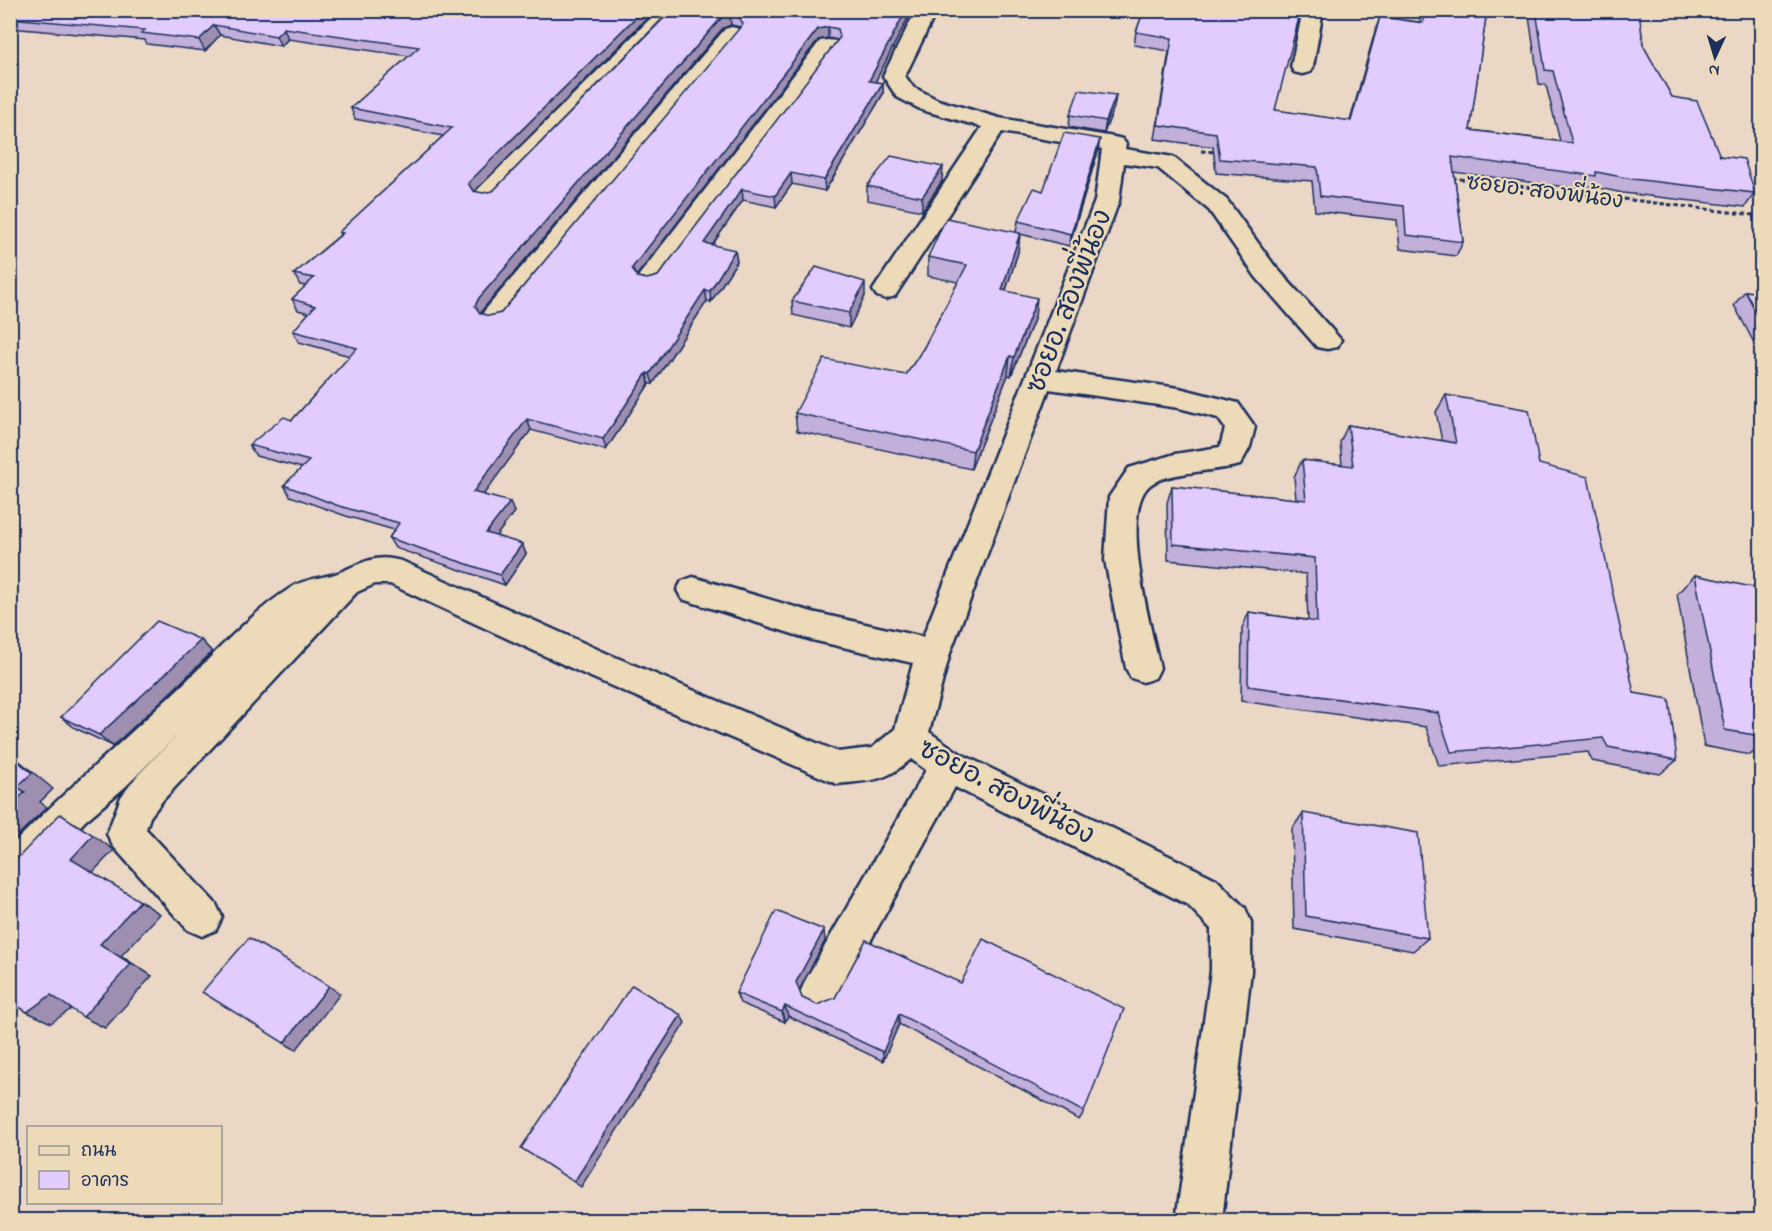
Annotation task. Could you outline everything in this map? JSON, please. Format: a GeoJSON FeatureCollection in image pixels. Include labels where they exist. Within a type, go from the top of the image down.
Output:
{"type":"FeatureCollection","features":[{"type":"Feature","properties":{"kind":"street"},"geometry":{"type":"LineString","coordinates":[[927,10],[894,76],[905,92],[930,105],[996,124],[1114,144],[1113,154],[1165,162],[1218,205],[1265,272],[1327,340]]}},
{"type":"Feature","properties":{"kind":"street"},"geometry":{"type":"LineString","coordinates":[[1302,67],[1313,10]]}},
{"type":"Feature","properties":{"kind":"street"},"geometry":{"type":"LineString","coordinates":[[486,195],[658,22]]}},
{"type":"Feature","properties":{"kind":"street"},"geometry":{"type":"LineString","coordinates":[[494,316],[732,33]]}},
{"type":"Feature","properties":{"kind":"street"},"geometry":{"type":"LineString","coordinates":[[649,280],[828,46]]}},
{"type":"Feature","properties":{"kind":"street"},"geometry":{"type":"LineString","coordinates":[[886,290],[996,124]]}},
{"type":"Feature","properties":{"kind":"street","name":"ซอยอ. สองพี่น้อง"},"geometry":{"type":"LineString","coordinates":[[1113,154],[1107,201],[933,653],[910,738],[948,765],[1202,892],[1231,922],[1231,971],[1208,1217]]}},
{"type":"Feature","properties":{"kind":"street"},"geometry":{"type":"LineString","coordinates":[[1039,378],[1179,398],[1228,410],[1240,427],[1235,447],[1228,457],[1175,465],[1140,476],[1124,497],[1121,560],[1143,668]]}},
{"type":"Feature","properties":{"kind":"street"},"geometry":{"type":"LineString","coordinates":[[10,873],[72,809],[112,775],[272,621],[305,595],[346,583],[371,571],[393,571],[596,664],[837,768],[880,763],[910,738]]}},
{"type":"Feature","properties":{"kind":"street"},"geometry":{"type":"LineString","coordinates":[[202,917],[126,834],[134,809],[150,788],[346,583]]}},
{"type":"Feature","properties":{"kind":"street"},"geometry":{"type":"LineString","coordinates":[[693,590],[812,626],[933,653]]}},
{"type":"Feature","properties":{"kind":"street"},"geometry":{"type":"LineString","coordinates":[[820,993],[948,765]]}},
{"type":"Feature","properties":{"kind":"path"},"geometry":{"type":"LineString","coordinates":[[1195,150],[1218,152]]}},
{"type":"Feature","properties":{"kind":"path","name":"ซอยอ. สองพี่น้อง"},"geometry":{"type":"LineString","coordinates":[[1449,178],[1761,216]]}},
{"type":"Feature","properties":{"kind":"building"},"geometry":{"type":"Polygon","coordinates":[[[10,10],[643,10],[468,183],[473,191],[483,193],[493,191],[665,17],[668,10],[906,10],[869,81],[883,83],[824,180],[791,173],[775,196],[742,189],[704,243],[735,250],[710,291],[705,290],[650,374],[647,373],[603,439],[527,419],[473,492],[510,502],[486,533],[522,544],[500,575],[389,538],[399,523],[339,506],[284,485],[309,461],[249,445],[284,417],[292,420],[357,348],[293,331],[315,306],[292,299],[314,278],[294,274],[343,233],[339,232],[452,128],[351,108],[419,47],[284,28],[276,36],[214,25],[199,40],[141,33],[145,30],[10,18],[10,10]],[[730,14],[722,17],[479,298],[475,306],[480,313],[489,316],[501,313],[743,24],[739,17],[730,14]],[[828,27],[818,29],[632,268],[637,277],[647,279],[658,276],[840,37],[838,29],[828,27]]]}},
{"type":"Feature","properties":{"kind":"building"},"geometry":{"type":"Polygon","coordinates":[[[1144,10],[1301,10],[1275,110],[1351,121],[1380,17],[1423,23],[1425,10],[1487,10],[1470,130],[1572,143],[1553,71],[1545,70],[1536,10],[1639,10],[1643,45],[1672,97],[1697,101],[1720,156],[1744,159],[1755,193],[1632,179],[1596,172],[1596,176],[1452,157],[1463,242],[1406,235],[1404,206],[1320,196],[1317,167],[1220,159],[1216,133],[1158,125],[1172,38],[1136,32],[1144,10]]]}},
{"type":"Feature","properties":{"kind":"building"},"geometry":{"type":"Polygon","coordinates":[[[1079,90],[1116,95],[1106,121],[1070,115],[1079,90]]]}},
{"type":"Feature","properties":{"kind":"building"},"geometry":{"type":"Polygon","coordinates":[[[1064,133],[1100,139],[1071,234],[1018,221],[1034,188],[1043,191],[1064,133]]]}},
{"type":"Feature","properties":{"kind":"building"},"geometry":{"type":"Polygon","coordinates":[[[891,156],[943,167],[922,197],[867,186],[891,156]]]}},
{"type":"Feature","properties":{"kind":"building"},"geometry":{"type":"Polygon","coordinates":[[[946,218],[1020,233],[1002,290],[1037,298],[1014,357],[1010,356],[973,451],[795,413],[824,359],[906,375],[923,349],[967,265],[928,257],[946,218]]]}},
{"type":"Feature","properties":{"kind":"building"},"geometry":{"type":"Polygon","coordinates":[[[816,267],[865,282],[849,313],[792,301],[816,267]]]}},
{"type":"Feature","properties":{"kind":"building"},"geometry":{"type":"Polygon","coordinates":[[[1745,291],[1761,293],[1761,321],[1745,291]]]}},
{"type":"Feature","properties":{"kind":"building"},"geometry":{"type":"Polygon","coordinates":[[[1446,395],[1529,410],[1539,464],[1588,477],[1634,693],[1669,699],[1677,760],[1608,747],[1603,738],[1451,752],[1438,713],[1248,686],[1249,612],[1317,622],[1315,558],[1173,544],[1172,486],[1306,500],[1302,460],[1353,466],[1348,425],[1456,443],[1446,395]]]}},
{"type":"Feature","properties":{"kind":"building"},"geometry":{"type":"Polygon","coordinates":[[[1695,575],[1761,589],[1761,664],[1757,664],[1761,686],[1761,736],[1725,730],[1695,575]]]}},
{"type":"Feature","properties":{"kind":"building"},"geometry":{"type":"Polygon","coordinates":[[[157,621],[201,640],[99,735],[61,717],[157,621]]]}},
{"type":"Feature","properties":{"kind":"building"},"geometry":{"type":"Polygon","coordinates":[[[10,755],[32,773],[17,787],[25,792],[10,807],[10,755]]]}},
{"type":"Feature","properties":{"kind":"building"},"geometry":{"type":"Polygon","coordinates":[[[1303,813],[1418,833],[1428,938],[1306,916],[1303,813]]]}},
{"type":"Feature","properties":{"kind":"building"},"geometry":{"type":"Polygon","coordinates":[[[60,814],[93,835],[71,859],[140,901],[100,944],[131,964],[83,1017],[51,995],[27,1012],[10,1001],[10,866],[60,814]]]}},
{"type":"Feature","properties":{"kind":"building"},"geometry":{"type":"Polygon","coordinates":[[[776,911],[824,930],[796,982],[802,998],[817,1005],[835,998],[866,940],[961,983],[983,939],[1124,1009],[1084,1112],[899,1014],[883,1052],[785,1006],[782,1012],[736,993],[776,911]]]}},
{"type":"Feature","properties":{"kind":"building"},"geometry":{"type":"Polygon","coordinates":[[[249,938],[329,986],[284,1043],[202,992],[249,938]]]}},
{"type":"Feature","properties":{"kind":"building"},"geometry":{"type":"Polygon","coordinates":[[[632,985],[681,1015],[574,1182],[521,1148],[632,985]]]}}]}
